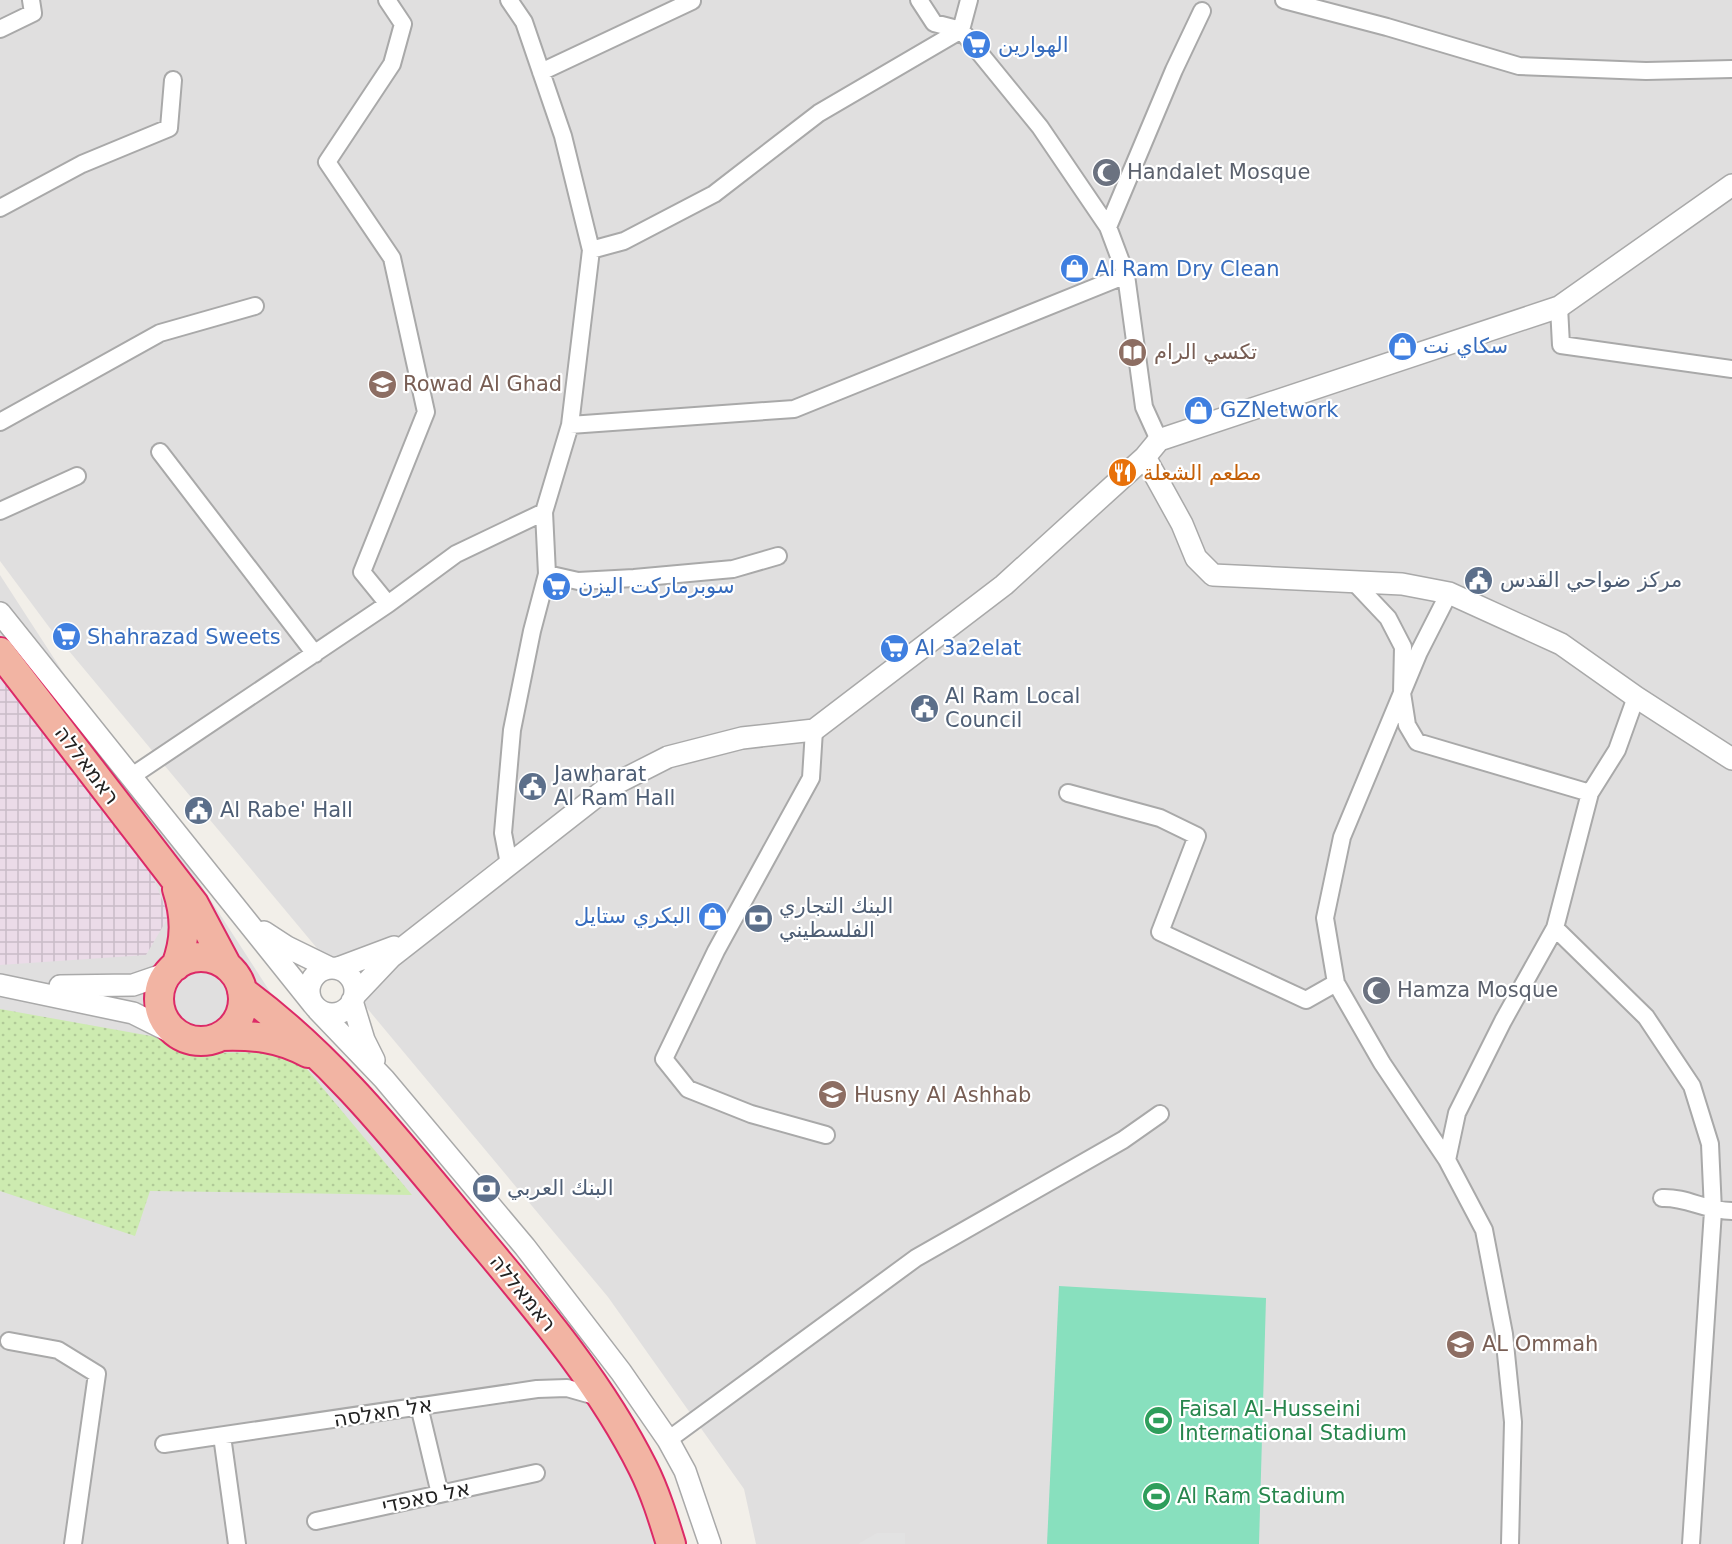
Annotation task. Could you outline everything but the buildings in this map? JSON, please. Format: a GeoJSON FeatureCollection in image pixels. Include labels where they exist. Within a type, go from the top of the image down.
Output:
{"type":"FeatureCollection","features":[{"type":"Feature","properties":{"kind":"highway","name":"ראמאללה"},"geometry":{"type":"LineString","coordinates":[[0,652],[194,904],[227,966]]}},
{"type":"Feature","properties":{"kind":"highway","name":"ראמאללה"},"geometry":{"type":"LineString","coordinates":[[172,969],[185,937],[185,921],[173,878]]}},
{"type":"Feature","properties":{"kind":"highway"},"geometry":{"type":"LineString","coordinates":[[202,957],[227,966],[234,973],[242,991],[243,1004],[239,1017],[221,1036],[198,1041],[180,1036],[168,1026],[161,1014],[159,1000],[161,986],[172,969],[188,959],[202,957]]}},
{"type":"Feature","properties":{"kind":"highway","name":"ראמאללה"},"geometry":{"type":"LineString","coordinates":[[242,991],[280,1019],[334,1068],[375,1112],[534,1306],[602,1398],[643,1468],[671,1544]]}},
{"type":"Feature","properties":{"kind":"highway","name":"ראמאללה"},"geometry":{"type":"LineString","coordinates":[[221,1036],[267,1037],[291,1043],[334,1068]]}},
{"type":"Feature","properties":{"kind":"street"},"geometry":{"type":"LineString","coordinates":[[0,29],[33,13],[31,0]]}},
{"type":"Feature","properties":{"kind":"street"},"geometry":{"type":"LineString","coordinates":[[387,0],[403,24],[392,64],[327,162],[392,258],[426,412],[362,572],[388,604]]}},
{"type":"Feature","properties":{"kind":"street"},"geometry":{"type":"LineString","coordinates":[[508,0],[524,22],[563,136],[591,250],[570,425],[544,512],[547,574],[532,631],[512,730],[503,833],[508,864]]}},
{"type":"Feature","properties":{"kind":"street"},"geometry":{"type":"LineString","coordinates":[[919,0],[934,23],[961,30],[1040,127],[1108,227],[1126,275],[1144,408],[1159,440]]}},
{"type":"Feature","properties":{"kind":"street"},"geometry":{"type":"LineString","coordinates":[[591,250],[624,241],[714,194],[819,113],[961,30],[969,0]]}},
{"type":"Feature","properties":{"kind":"street"},"geometry":{"type":"LineString","coordinates":[[1284,0],[1388,27],[1519,66],[1646,71],[1732,69]]}},
{"type":"Feature","properties":{"kind":"street"},"geometry":{"type":"LineString","coordinates":[[541,72],[693,1]]}},
{"type":"Feature","properties":{"kind":"street"},"geometry":{"type":"LineString","coordinates":[[1108,227],[1173,70],[1202,11]]}},
{"type":"Feature","properties":{"kind":"street"},"geometry":{"type":"LineString","coordinates":[[0,208],[82,164],[169,128],[173,80]]}},
{"type":"Feature","properties":{"kind":"street"},"geometry":{"type":"LineString","coordinates":[[444,918],[387,951],[320,971],[310,982],[309,997],[316,1007],[333,1014],[340,1012],[391,957],[444,918],[508,864],[607,788],[668,757],[742,738],[814,730],[1004,585],[1145,457],[1159,440],[1559,307],[1732,185]]}},
{"type":"Feature","properties":{"kind":"street"},"geometry":{"type":"LineString","coordinates":[[570,425],[794,409],[1126,275]]}},
{"type":"Feature","properties":{"kind":"street"},"geometry":{"type":"LineString","coordinates":[[0,422],[160,333],[255,306]]}},
{"type":"Feature","properties":{"kind":"street"},"geometry":{"type":"LineString","coordinates":[[1559,307],[1561,345],[1732,369]]}},
{"type":"Feature","properties":{"kind":"street"},"geometry":{"type":"LineString","coordinates":[[160,452],[315,654]]}},
{"type":"Feature","properties":{"kind":"street"},"geometry":{"type":"LineString","coordinates":[[1145,457],[1182,524],[1196,558],[1214,575],[1402,584],[1449,593],[1561,644],[1636,697],[1732,759]]}},
{"type":"Feature","properties":{"kind":"street"},"geometry":{"type":"LineString","coordinates":[[0,511],[77,476]]}},
{"type":"Feature","properties":{"kind":"street"},"geometry":{"type":"LineString","coordinates":[[132,776],[388,604],[456,554],[544,512]]}},
{"type":"Feature","properties":{"kind":"street"},"geometry":{"type":"LineString","coordinates":[[547,574],[578,580],[634,578],[733,569],[778,556]]}},
{"type":"Feature","properties":{"kind":"street"},"geometry":{"type":"LineString","coordinates":[[1354,582],[1388,618],[1403,647],[1402,693],[1407,725],[1417,742],[1590,793]]}},
{"type":"Feature","properties":{"kind":"street"},"geometry":{"type":"LineString","coordinates":[[1449,593],[1419,652],[1342,837],[1325,918],[1336,983],[1382,1063],[1447,1160],[1484,1230],[1504,1334],[1513,1422],[1509,1544]]}},
{"type":"Feature","properties":{"kind":"street"},"geometry":{"type":"LineString","coordinates":[[0,613],[316,1007],[384,1079],[569,1301],[668,1440],[698,1505],[710,1544]]}},
{"type":"Feature","properties":{"kind":"street"},"geometry":{"type":"LineString","coordinates":[[1447,1160],[1457,1113],[1503,1021],[1555,928],[1590,793],[1617,750],[1636,697]]}},
{"type":"Feature","properties":{"kind":"street"},"geometry":{"type":"LineString","coordinates":[[814,730],[811,778],[716,951],[664,1059],[688,1089],[751,1114],[826,1135]]}},
{"type":"Feature","properties":{"kind":"street"},"geometry":{"type":"LineString","coordinates":[[1068,793],[1160,818],[1197,836],[1160,932],[1306,1000],[1336,983]]}},
{"type":"Feature","properties":{"kind":"street"},"geometry":{"type":"LineString","coordinates":[[243,914],[287,947],[348,974],[352,980],[353,998],[364,1040],[384,1079]]}},
{"type":"Feature","properties":{"kind":"street"},"geometry":{"type":"LineString","coordinates":[[1555,928],[1646,1017],[1692,1086],[1710,1144],[1713,1211],[1691,1544]]}},
{"type":"Feature","properties":{"kind":"street"},"geometry":{"type":"LineString","coordinates":[[0,985],[112,987],[133,985],[172,969]]}},
{"type":"Feature","properties":{"kind":"street"},"geometry":{"type":"LineString","coordinates":[[0,985],[134,1013],[180,1036]]}},
{"type":"Feature","properties":{"kind":"street"},"geometry":{"type":"LineString","coordinates":[[668,1440],[916,1258],[1123,1140],[1160,1114]]}},
{"type":"Feature","properties":{"kind":"street"},"geometry":{"type":"LineString","coordinates":[[1662,1197],[1677,1197],[1713,1211],[1732,1211]]}},
{"type":"Feature","properties":{"kind":"street"},"geometry":{"type":"LineString","coordinates":[[9,1341],[58,1350],[97,1374],[73,1544]]}},
{"type":"Feature","properties":{"kind":"street","name":"אל חאלסה"},"geometry":{"type":"LineString","coordinates":[[164,1444],[537,1389],[567,1388],[602,1398]]}},
{"type":"Feature","properties":{"kind":"street"},"geometry":{"type":"LineString","coordinates":[[419,1406],[440,1494]]}},
{"type":"Feature","properties":{"kind":"street"},"geometry":{"type":"LineString","coordinates":[[222,1436],[237,1544]]}},
{"type":"Feature","properties":{"kind":"street","name":"אל סאפדי"},"geometry":{"type":"LineString","coordinates":[[316,1521],[536,1473]]}},
{"type":"Feature","properties":{"kind":"shaded area"},"geometry":{"type":"Polygon","coordinates":[[[0,0],[1732,0],[1732,1544],[756,1544],[744,1489],[608,1297],[49,627],[0,561],[0,0]]]}},
{"type":"Feature","properties":{"kind":"shaded area"},"geometry":{"type":"Polygon","coordinates":[[[0,575],[324,1075],[575,1379],[617,1437],[659,1544],[0,1544],[0,575]]]}},
{"type":"Feature","properties":{"kind":"shaded area"},"geometry":{"type":"Polygon","coordinates":[[[0,665],[141,849],[169,916],[146,955],[0,965],[0,665]]]}},
{"type":"Feature","properties":{"kind":"shaded area"},"geometry":{"type":"Polygon","coordinates":[[[877,1533],[905,1533],[905,1544],[858,1544],[877,1533]]]}},
{"type":"Feature","properties":{"kind":"green space"},"geometry":{"type":"Polygon","coordinates":[[[0,1009],[162,1038],[203,1053],[268,1052],[306,1068],[412,1195],[150,1191],[135,1236],[0,1191],[0,1009]]]}},
{"type":"Feature","properties":{"kind":"green space","name":"Faisal Al-Husseini International Stadium"},"geometry":{"type":"Polygon","coordinates":[[[1059,1286],[1266,1298],[1259,1544],[1047,1544],[1059,1286]]]}},
{"type":"Feature","properties":{"kind":"place","name":"الهوارين"},"geometry":{"type":"Point","coordinates":[977,45]}},
{"type":"Feature","properties":{"kind":"place","name":"Handalet Mosque"},"geometry":{"type":"Point","coordinates":[1106,172]}},
{"type":"Feature","properties":{"kind":"place","name":"Al Ram Dry Clean"},"geometry":{"type":"Point","coordinates":[1074,269]}},
{"type":"Feature","properties":{"kind":"place","name":"سكاي نت"},"geometry":{"type":"Point","coordinates":[1402,346]}},
{"type":"Feature","properties":{"kind":"place","name":"تكسي الرام"},"geometry":{"type":"Point","coordinates":[1133,352]}},
{"type":"Feature","properties":{"kind":"place","name":"Rowad Al Ghad"},"geometry":{"type":"Point","coordinates":[382,384]}},
{"type":"Feature","properties":{"kind":"place","name":"GZNetwork"},"geometry":{"type":"Point","coordinates":[1199,410]}},
{"type":"Feature","properties":{"kind":"place","name":"مطعم الشعلة"},"geometry":{"type":"Point","coordinates":[1122,473]}},
{"type":"Feature","properties":{"kind":"place","name":"مركز ضواحي القدس"},"geometry":{"type":"Point","coordinates":[1479,580]}},
{"type":"Feature","properties":{"kind":"place","name":"سوبرماركت اليزن"},"geometry":{"type":"Point","coordinates":[557,586]}},
{"type":"Feature","properties":{"kind":"place","name":"Shahrazad Sweets"},"geometry":{"type":"Point","coordinates":[66,637]}},
{"type":"Feature","properties":{"kind":"place","name":"Al 3a2elat"},"geometry":{"type":"Point","coordinates":[894,648]}},
{"type":"Feature","properties":{"kind":"place","name":"Al Ram Local Council"},"geometry":{"type":"Point","coordinates":[924,708]}},
{"type":"Feature","properties":{"kind":"place","name":"Jawharat Al Ram Hall"},"geometry":{"type":"Point","coordinates":[533,786]}},
{"type":"Feature","properties":{"kind":"place","name":"Al Rabe' Hall"},"geometry":{"type":"Point","coordinates":[199,810]}},
{"type":"Feature","properties":{"kind":"place","name":"البكري ستايل"},"geometry":{"type":"Point","coordinates":[712,916]}},
{"type":"Feature","properties":{"kind":"place","name":"البنك التجاري الفلسطيني"},"geometry":{"type":"Point","coordinates":[758,918]}},
{"type":"Feature","properties":{"kind":"place","name":"Hamza Mosque"},"geometry":{"type":"Point","coordinates":[1376,990]}},
{"type":"Feature","properties":{"kind":"place","name":"Husny Al Ashhab"},"geometry":{"type":"Point","coordinates":[833,1095]}},
{"type":"Feature","properties":{"kind":"place","name":"البنك العربي"},"geometry":{"type":"Point","coordinates":[486,1188]}},
{"type":"Feature","properties":{"kind":"place","name":"AL Ommah"},"geometry":{"type":"Point","coordinates":[1461,1344]}},
{"type":"Feature","properties":{"kind":"place","name":"Faisal Al-Husseini International Stadium"},"geometry":{"type":"Point","coordinates":[1158,1421]}},
{"type":"Feature","properties":{"kind":"place","name":"Al Ram Stadium"},"geometry":{"type":"Point","coordinates":[1156,1496]}}]}
